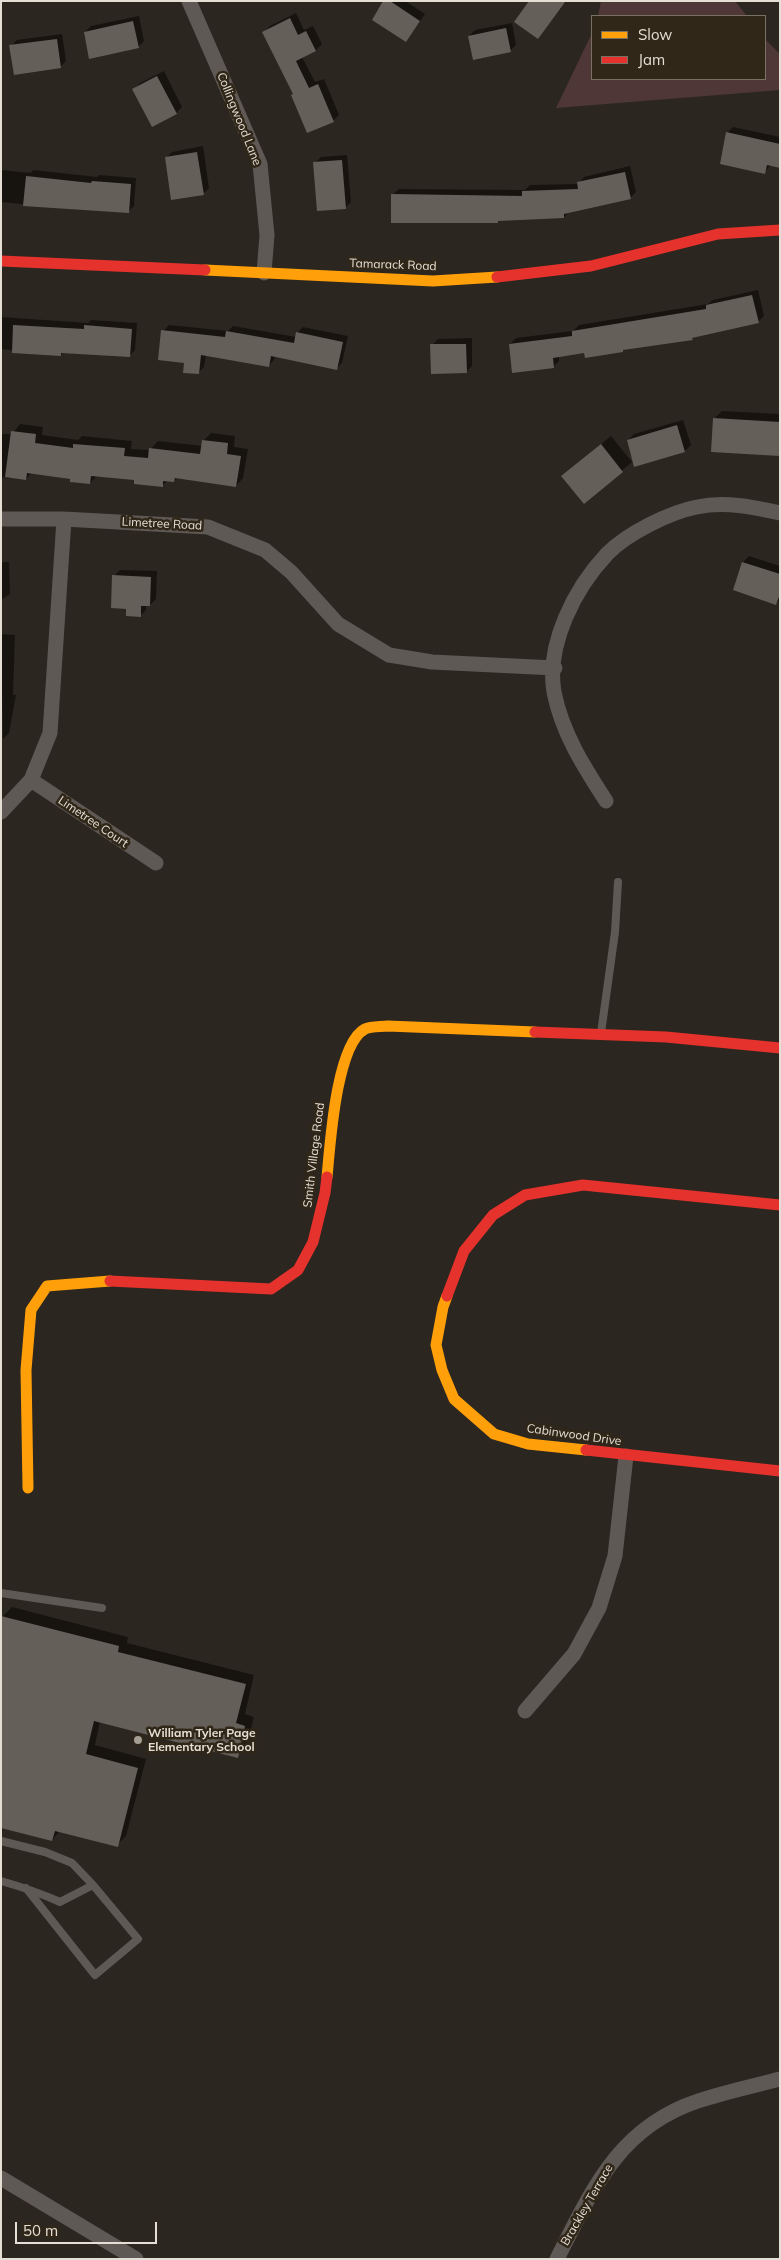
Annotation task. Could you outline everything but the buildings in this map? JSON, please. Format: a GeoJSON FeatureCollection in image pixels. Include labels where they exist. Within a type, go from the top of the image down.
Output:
{"type":"FeatureCollection","features":[{"type":"Feature","properties":{"kind":"street","name":"Collingwood Lane"},"geometry":{"type":"LineString","coordinates":[[189,1],[260,164],[267,236],[264,273]]}},
{"type":"Feature","properties":{"kind":"street","name":"Tamarack Road"},"geometry":{"type":"LineString","coordinates":[[1,261],[433,281],[519,276],[591,266],[718,234],[780,230]]}},
{"type":"Feature","properties":{"kind":"street"},"geometry":{"type":"LineString","coordinates":[[606,801],[572,748],[554,691],[555,644],[576,595],[608,553],[653,522],[697,507],[742,505],[780,514]]}},
{"type":"Feature","properties":{"kind":"street","name":"Limetree Road"},"geometry":{"type":"LineString","coordinates":[[1,519],[64,519],[208,527],[265,550],[291,572],[338,624],[389,655],[432,662],[555,668]]}},
{"type":"Feature","properties":{"kind":"street"},"geometry":{"type":"LineString","coordinates":[[1,812],[31,780],[50,733],[64,519]]}},
{"type":"Feature","properties":{"kind":"street","name":"Limetree Court"},"geometry":{"type":"LineString","coordinates":[[31,780],[156,863]]}},
{"type":"Feature","properties":{"kind":"street","name":"Smith Village Road"},"geometry":{"type":"LineString","coordinates":[[28,1488],[26,1370],[31,1310],[47,1286],[97,1281],[157,1282],[271,1289],[298,1270],[313,1242],[325,1193],[335,1100],[342,1068],[350,1044],[364,1029],[388,1026],[666,1037],[780,1048]]}},
{"type":"Feature","properties":{"kind":"street","name":"Cabinwood Drive"},"geometry":{"type":"LineString","coordinates":[[780,1205],[583,1184],[525,1196],[493,1215],[464,1251],[443,1307],[436,1345],[442,1370],[454,1399],[494,1434],[528,1444],[780,1471]]}},
{"type":"Feature","properties":{"kind":"street"},"geometry":{"type":"LineString","coordinates":[[525,1711],[574,1654],[599,1608],[615,1556],[626,1456]]}},
{"type":"Feature","properties":{"kind":"street","name":"Brackley Terrace"},"geometry":{"type":"LineString","coordinates":[[557,2259],[582,2210],[608,2166],[632,2139],[660,2118],[697,2101],[780,2079]]}},
{"type":"Feature","properties":{"kind":"street"},"geometry":{"type":"LineString","coordinates":[[1,2178],[136,2259]]}},
{"type":"Feature","properties":{"kind":"lane"},"geometry":{"type":"LineString","coordinates":[[601,1035],[615,932],[618,882]]}},
{"type":"Feature","properties":{"kind":"lane"},"geometry":{"type":"LineString","coordinates":[[1,1593],[102,1608]]}},
{"type":"Feature","properties":{"kind":"lane"},"geometry":{"type":"LineString","coordinates":[[1,1841],[46,1852],[72,1863],[138,1939],[95,1975],[26,1888]]}},
{"type":"Feature","properties":{"kind":"lane"},"geometry":{"type":"LineString","coordinates":[[1,1881],[26,1888],[60,1902],[92,1885]]}},
{"type":"Feature","properties":{"kind":"shaded area"},"geometry":{"type":"Polygon","coordinates":[[[601,1],[735,1],[746,15],[598,15],[601,1]]]}},
{"type":"Feature","properties":{"kind":"shaded area"},"geometry":{"type":"Polygon","coordinates":[[[591,35],[591,80],[766,80],[766,40],[780,54],[780,90],[556,108],[591,35]]]}},
{"type":"Feature","properties":{"kind":"traffic: slow"},"geometry":{"type":"LineString","coordinates":[[205,270],[433,281],[497,277]]}},
{"type":"Feature","properties":{"kind":"traffic: slow"},"geometry":{"type":"LineString","coordinates":[[327,1177],[336,1097],[341,1074],[347,1054],[355,1038],[365,1029],[388,1026],[535,1032]]}},
{"type":"Feature","properties":{"kind":"traffic: slow"},"geometry":{"type":"LineString","coordinates":[[28,1488],[26,1370],[31,1310],[47,1286],[110,1281]]}},
{"type":"Feature","properties":{"kind":"traffic: slow"},"geometry":{"type":"LineString","coordinates":[[447,1296],[436,1345],[442,1370],[454,1399],[494,1434],[528,1444],[586,1450]]}},
{"type":"Feature","properties":{"kind":"traffic: jam"},"geometry":{"type":"LineString","coordinates":[[497,277],[591,266],[718,234],[780,230]]}},
{"type":"Feature","properties":{"kind":"traffic: jam"},"geometry":{"type":"LineString","coordinates":[[1,261],[205,270]]}},
{"type":"Feature","properties":{"kind":"traffic: jam"},"geometry":{"type":"LineString","coordinates":[[535,1032],[666,1037],[780,1048]]}},
{"type":"Feature","properties":{"kind":"traffic: jam"},"geometry":{"type":"LineString","coordinates":[[110,1281],[271,1289],[298,1270],[313,1242],[327,1177]]}},
{"type":"Feature","properties":{"kind":"traffic: jam"},"geometry":{"type":"LineString","coordinates":[[447,1296],[464,1251],[493,1215],[525,1195],[583,1185],[780,1205]]}},
{"type":"Feature","properties":{"kind":"traffic: jam"},"geometry":{"type":"LineString","coordinates":[[586,1450],[780,1471]]}},
{"type":"Feature","properties":{"kind":"place","name":"William Tyler Page Elementary School"},"geometry":{"type":"Point","coordinates":[138,1740]}}]}
